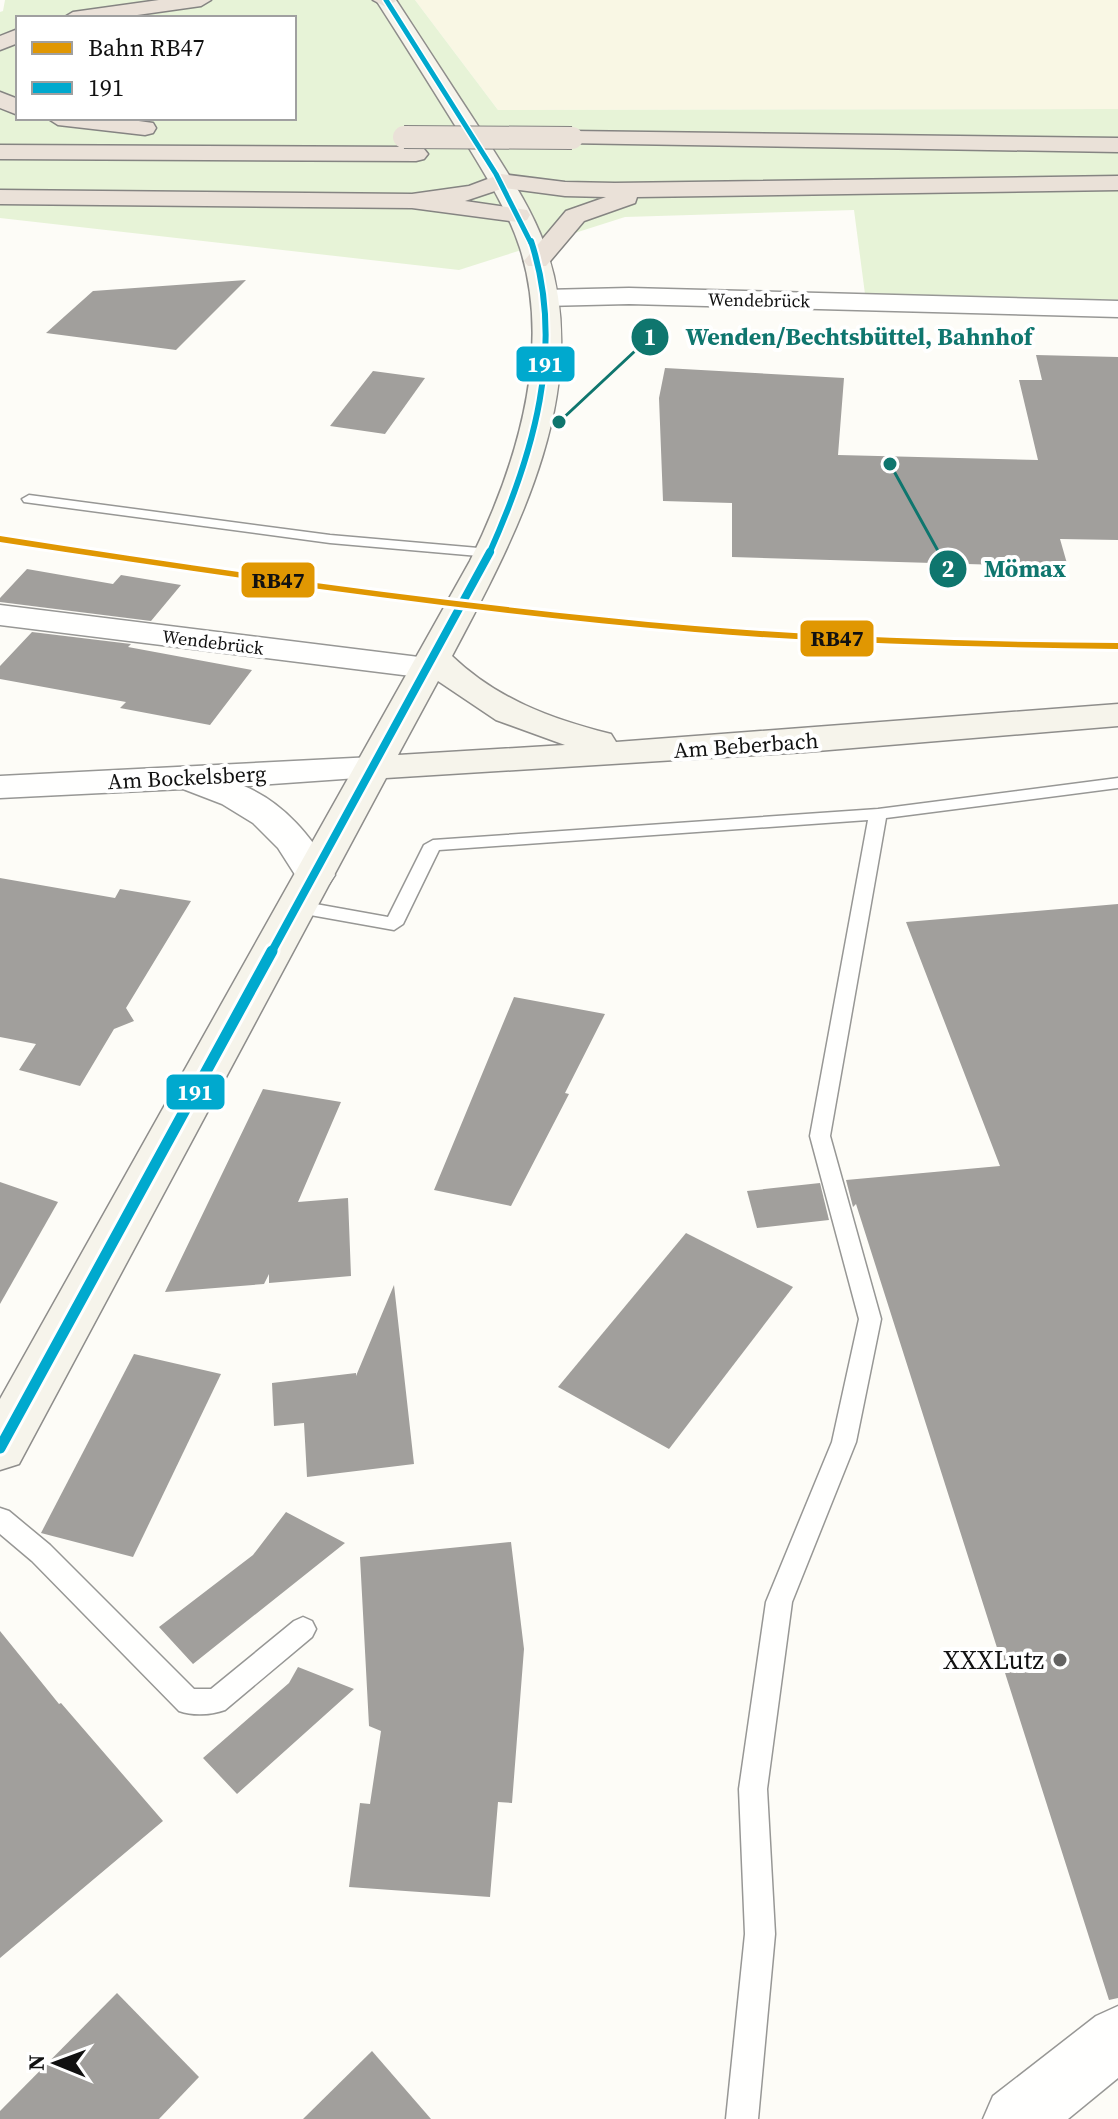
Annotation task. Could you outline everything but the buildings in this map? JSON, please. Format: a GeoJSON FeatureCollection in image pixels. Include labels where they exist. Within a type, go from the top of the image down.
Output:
{"type":"FeatureCollection","features":[{"type":"Feature","properties":{"kind":"highway"},"geometry":{"type":"LineString","coordinates":[[66,16],[163,0]]}},
{"type":"Feature","properties":{"kind":"highway"},"geometry":{"type":"LineString","coordinates":[[87,16],[201,0]]}},
{"type":"Feature","properties":{"kind":"highway"},"geometry":{"type":"LineString","coordinates":[[77,120],[227,136]]}},
{"type":"Feature","properties":{"kind":"highway"},"geometry":{"type":"LineString","coordinates":[[0,134],[227,136],[410,145]]}},
{"type":"Feature","properties":{"kind":"highway"},"geometry":{"type":"LineString","coordinates":[[0,152],[410,145],[1118,145]]}},
{"type":"Feature","properties":{"kind":"highway"},"geometry":{"type":"LineString","coordinates":[[575,146],[1118,162]]}},
{"type":"Feature","properties":{"kind":"highway"},"geometry":{"type":"LineString","coordinates":[[412,201],[474,192],[501,181],[565,189],[1118,183]]}},
{"type":"Feature","properties":{"kind":"highway"},"geometry":{"type":"LineString","coordinates":[[537,261],[575,216],[609,202],[670,189]]}},
{"type":"Feature","properties":{"kind":"highway"},"geometry":{"type":"LineString","coordinates":[[0,197],[412,201],[518,215]]}},
{"type":"Feature","properties":{"kind":"main road"},"geometry":{"type":"LineString","coordinates":[[0,1448],[490,553],[526,467],[538,421],[545,331],[544,298],[537,261],[501,181],[385,0]]}},
{"type":"Feature","properties":{"kind":"main road"},"geometry":{"type":"LineString","coordinates":[[430,662],[477,696],[520,719],[571,736],[655,751]]}},
{"type":"Feature","properties":{"kind":"main road","name":"Am Beberbach"},"geometry":{"type":"LineString","coordinates":[[373,768],[655,751],[1118,715]]}},
{"type":"Feature","properties":{"kind":"street","name":"Wendebrück"},"geometry":{"type":"LineString","coordinates":[[544,298],[629,296],[1118,309]]}},
{"type":"Feature","properties":{"kind":"street","name":"Wendebrück"},"geometry":{"type":"LineString","coordinates":[[0,615],[430,662]]}},
{"type":"Feature","properties":{"kind":"street","name":"Am Bockelsberg"},"geometry":{"type":"LineString","coordinates":[[0,787],[373,768]]}},
{"type":"Feature","properties":{"kind":"street"},"geometry":{"type":"LineString","coordinates":[[186,778],[222,789],[269,815],[296,840],[307,891]]}},
{"type":"Feature","properties":{"kind":"street"},"geometry":{"type":"LineString","coordinates":[[1016,2119],[1118,2038]]}},
{"type":"Feature","properties":{"kind":"lane"},"geometry":{"type":"LineString","coordinates":[[29,499],[330,539],[490,553]]}},
{"type":"Feature","properties":{"kind":"lane"},"geometry":{"type":"LineString","coordinates":[[307,891],[394,924],[433,845],[878,814],[1118,783]]}},
{"type":"Feature","properties":{"kind":"lane"},"geometry":{"type":"LineString","coordinates":[[742,2119],[760,1934],[753,1789],[779,1602],[844,1442],[870,1319],[820,1136],[878,814]]}},
{"type":"Feature","properties":{"kind":"lane"},"geometry":{"type":"LineString","coordinates":[[0,1519],[41,1553],[188,1702],[216,1701],[303,1629]]}},
{"type":"Feature","properties":{"kind":"shaded area"},"geometry":{"type":"Polygon","coordinates":[[[415,0],[1118,0],[1118,109],[498,110],[415,0]]]}},
{"type":"Feature","properties":{"kind":"green space"},"geometry":{"type":"Polygon","coordinates":[[[5,0],[415,0],[498,110],[1118,109],[1118,300],[865,294],[854,210],[625,217],[459,270],[0,218],[0,12],[5,0]]]}},
{"type":"Feature","properties":{"kind":"rail line","name":"RB47"},"geometry":{"type":"LineString","coordinates":[[0,539],[347,590],[695,629],[906,642],[1118,646]]}},
{"type":"Feature","properties":{"kind":"transit line","name":"191"},"geometry":{"type":"LineString","coordinates":[[0,1448],[486,561],[530,446],[545,365],[546,324],[542,284],[532,245],[504,188],[386,0]]}},
{"type":"Feature","properties":{"kind":"place","name":"Wenden/Bechtsbüttel, Bahnhof"},"geometry":{"type":"Point","coordinates":[559,422]}},
{"type":"Feature","properties":{"kind":"place","name":"Mömax"},"geometry":{"type":"Point","coordinates":[890,464]}},
{"type":"Feature","properties":{"kind":"place","name":"XXXLutz"},"geometry":{"type":"Point","coordinates":[1060,1660]}}]}
